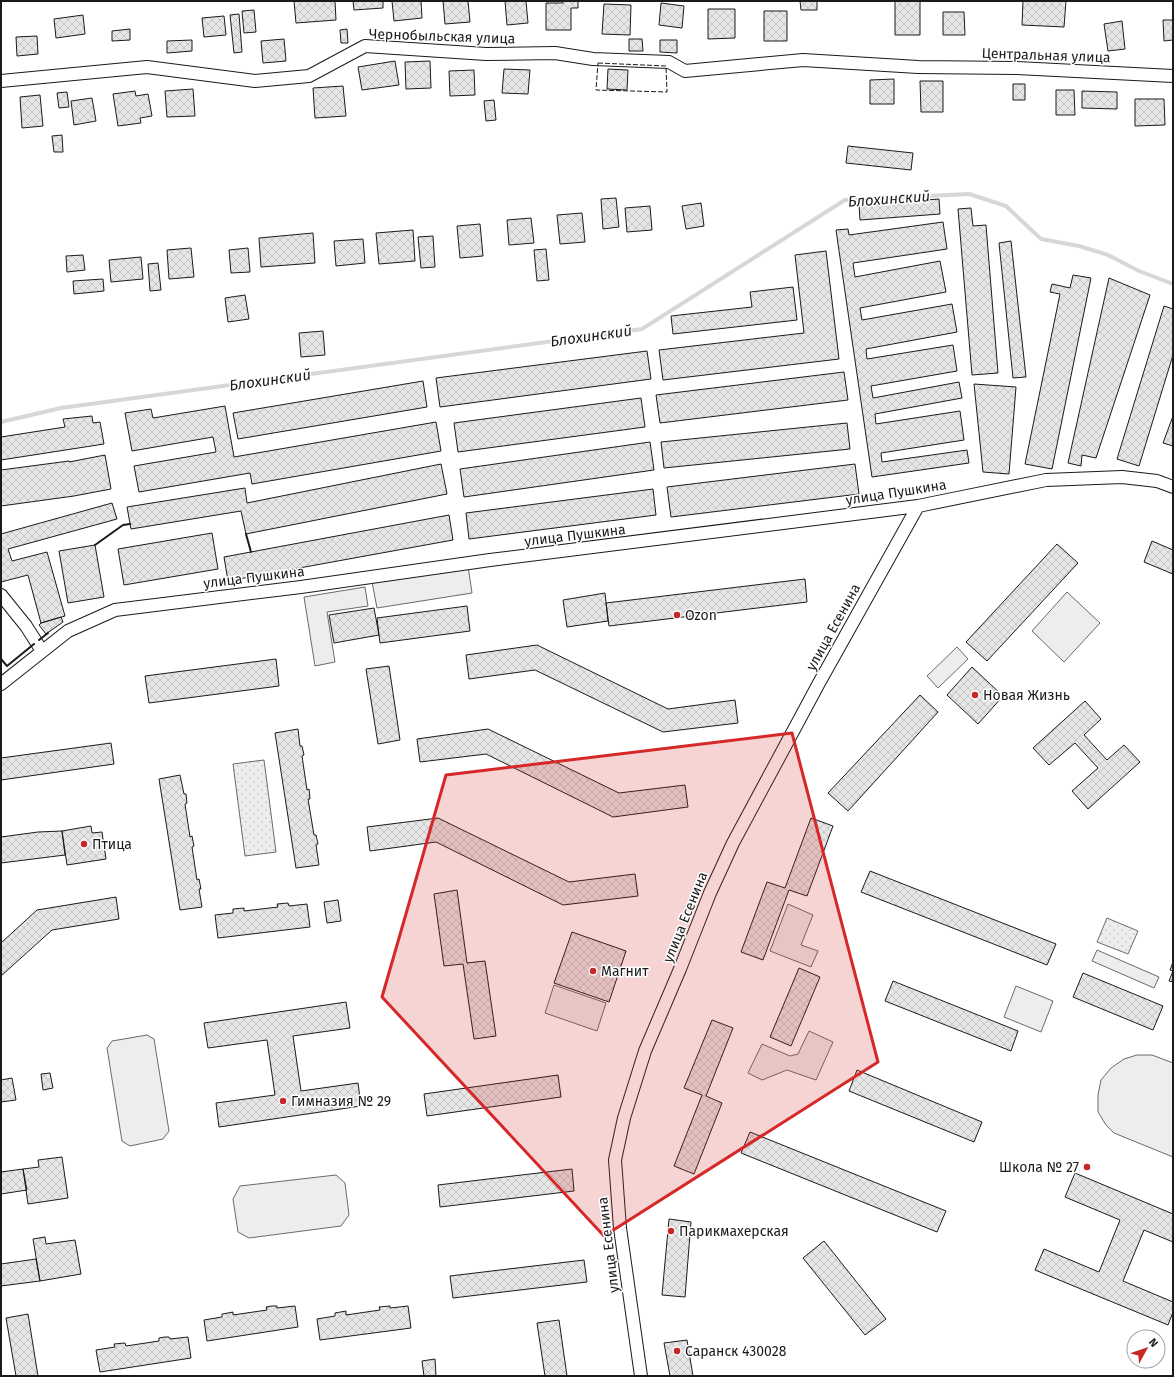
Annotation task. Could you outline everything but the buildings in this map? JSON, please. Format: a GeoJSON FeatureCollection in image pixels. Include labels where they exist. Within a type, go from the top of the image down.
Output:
{"type":"FeatureCollection","features":[{"type":"Feature","properties":{"kind":"street","name":"Чернобыльская улица"},"geometry":{"type":"LineString","coordinates":[[1,81],[147,67],[255,81],[309,76],[365,46],[486,54],[555,53],[593,59],[669,62],[685,71],[803,60],[918,67]]}},
{"type":"Feature","properties":{"kind":"street","name":"Центральная улица"},"geometry":{"type":"LineString","coordinates":[[918,67],[1017,68],[1173,76]]}},
{"type":"Feature","properties":{"kind":"street","name":"улица Пушкина"},"geometry":{"type":"LineString","coordinates":[[1,684],[68,631],[115,610],[301,587],[490,560],[918,506],[1046,480],[1122,477],[1157,481],[1173,487]]}},
{"type":"Feature","properties":{"kind":"street","name":"улица Есенина"},"geometry":{"type":"LineString","coordinates":[[641,1376],[620,1228],[615,1160],[624,1118],[645,1051],[710,893],[733,843],[819,683],[918,506]]}},
{"type":"Feature","properties":{"kind":"street"},"geometry":{"type":"LineString","coordinates":[[1,595],[26,626],[42,652]]}},
{"type":"Feature","properties":{"kind":"highlighted area"},"geometry":{"type":"Polygon","coordinates":[[[792,733],[878,1062],[604,1236],[382,997],[446,775],[792,733]]]}},
{"type":"Feature","properties":{"kind":"shaded area"},"geometry":{"type":"Polygon","coordinates":[[[468,566],[472,593],[377,608],[372,582],[468,566]]]}},
{"type":"Feature","properties":{"kind":"shaded area"},"geometry":{"type":"Polygon","coordinates":[[[365,587],[368,606],[327,612],[335,662],[315,666],[304,597],[365,587]]]}},
{"type":"Feature","properties":{"kind":"shaded area"},"geometry":{"type":"Polygon","coordinates":[[[1067,592],[1100,623],[1064,662],[1032,631],[1067,592]]]}},
{"type":"Feature","properties":{"kind":"shaded area"},"geometry":{"type":"Polygon","coordinates":[[[957,647],[968,659],[938,688],[927,676],[957,647]]]}},
{"type":"Feature","properties":{"kind":"shaded area"},"geometry":{"type":"Polygon","coordinates":[[[264,760],[276,852],[245,856],[233,764],[264,760]]]}},
{"type":"Feature","properties":{"kind":"shaded area"},"geometry":{"type":"Polygon","coordinates":[[[788,904],[813,915],[801,945],[818,951],[811,967],[770,951],[788,904]]]}},
{"type":"Feature","properties":{"kind":"shaded area"},"geometry":{"type":"Polygon","coordinates":[[[1107,918],[1138,931],[1128,954],[1097,942],[1107,918]]]}},
{"type":"Feature","properties":{"kind":"shaded area"},"geometry":{"type":"Polygon","coordinates":[[[1097,950],[1159,977],[1154,988],[1092,961],[1097,950]]]}},
{"type":"Feature","properties":{"kind":"shaded area"},"geometry":{"type":"Polygon","coordinates":[[[554,985],[606,1003],[597,1031],[545,1013],[554,985]]]}},
{"type":"Feature","properties":{"kind":"shaded area"},"geometry":{"type":"Polygon","coordinates":[[[1016,986],[1053,1001],[1041,1032],[1004,1017],[1016,986]]]}},
{"type":"Feature","properties":{"kind":"shaded area"},"geometry":{"type":"Polygon","coordinates":[[[809,1031],[833,1042],[816,1080],[787,1070],[762,1080],[748,1073],[762,1044],[790,1056],[798,1054],[809,1031]]]}},
{"type":"Feature","properties":{"kind":"shaded area"},"geometry":{"type":"Polygon","coordinates":[[[147,1035],[154,1039],[169,1131],[163,1139],[130,1146],[122,1141],[107,1048],[112,1041],[147,1035]]]}},
{"type":"Feature","properties":{"kind":"shaded area"},"geometry":{"type":"Polygon","coordinates":[[[1137,1055],[1152,1055],[1173,1063],[1173,1157],[1114,1133],[1106,1125],[1098,1112],[1098,1095],[1101,1080],[1111,1068],[1124,1059],[1137,1055]]]}},
{"type":"Feature","properties":{"kind":"shaded area"},"geometry":{"type":"Polygon","coordinates":[[[336,1175],[345,1183],[349,1215],[341,1226],[249,1238],[238,1232],[233,1199],[240,1186],[336,1175]]]}},
{"type":"Feature","properties":{"kind":"waterway","name":"Блохинский"},"geometry":{"type":"LineString","coordinates":[[1,422],[61,408],[642,329],[845,200],[969,194],[1006,206],[1041,239],[1079,246],[1108,255],[1139,271],[1173,284]]}},
{"type":"Feature","properties":{"kind":"fence"},"geometry":{"type":"LineString","coordinates":[[598,63],[666,66],[667,92],[596,90],[598,63]]}},
{"type":"Feature","properties":{"kind":"wall"},"geometry":{"type":"LineString","coordinates":[[95,545],[123,525],[130,524]]}},
{"type":"Feature","properties":{"kind":"wall"},"geometry":{"type":"LineString","coordinates":[[246,534],[251,552]]}},
{"type":"Feature","properties":{"kind":"wall"},"geometry":{"type":"LineString","coordinates":[[39,640],[48,633]]}},
{"type":"Feature","properties":{"kind":"wall"},"geometry":{"type":"LineString","coordinates":[[1,659],[7,666],[34,644]]}},
{"type":"Feature","properties":{"kind":"place","name":"Ozon"},"geometry":{"type":"Point","coordinates":[677,615]}},
{"type":"Feature","properties":{"kind":"place","name":"Новая Жизнь"},"geometry":{"type":"Point","coordinates":[975,695]}},
{"type":"Feature","properties":{"kind":"place","name":"Птица"},"geometry":{"type":"Point","coordinates":[84,844]}},
{"type":"Feature","properties":{"kind":"place","name":"Магнит"},"geometry":{"type":"Point","coordinates":[593,971]}},
{"type":"Feature","properties":{"kind":"place","name":"Гимназия № 29"},"geometry":{"type":"Point","coordinates":[283,1101]}},
{"type":"Feature","properties":{"kind":"place","name":"Школа № 27"},"geometry":{"type":"Point","coordinates":[1087,1167]}},
{"type":"Feature","properties":{"kind":"place","name":"Парикмахерская"},"geometry":{"type":"Point","coordinates":[671,1231]}},
{"type":"Feature","properties":{"kind":"place","name":"Саранск 430028"},"geometry":{"type":"Point","coordinates":[677,1351]}}]}
